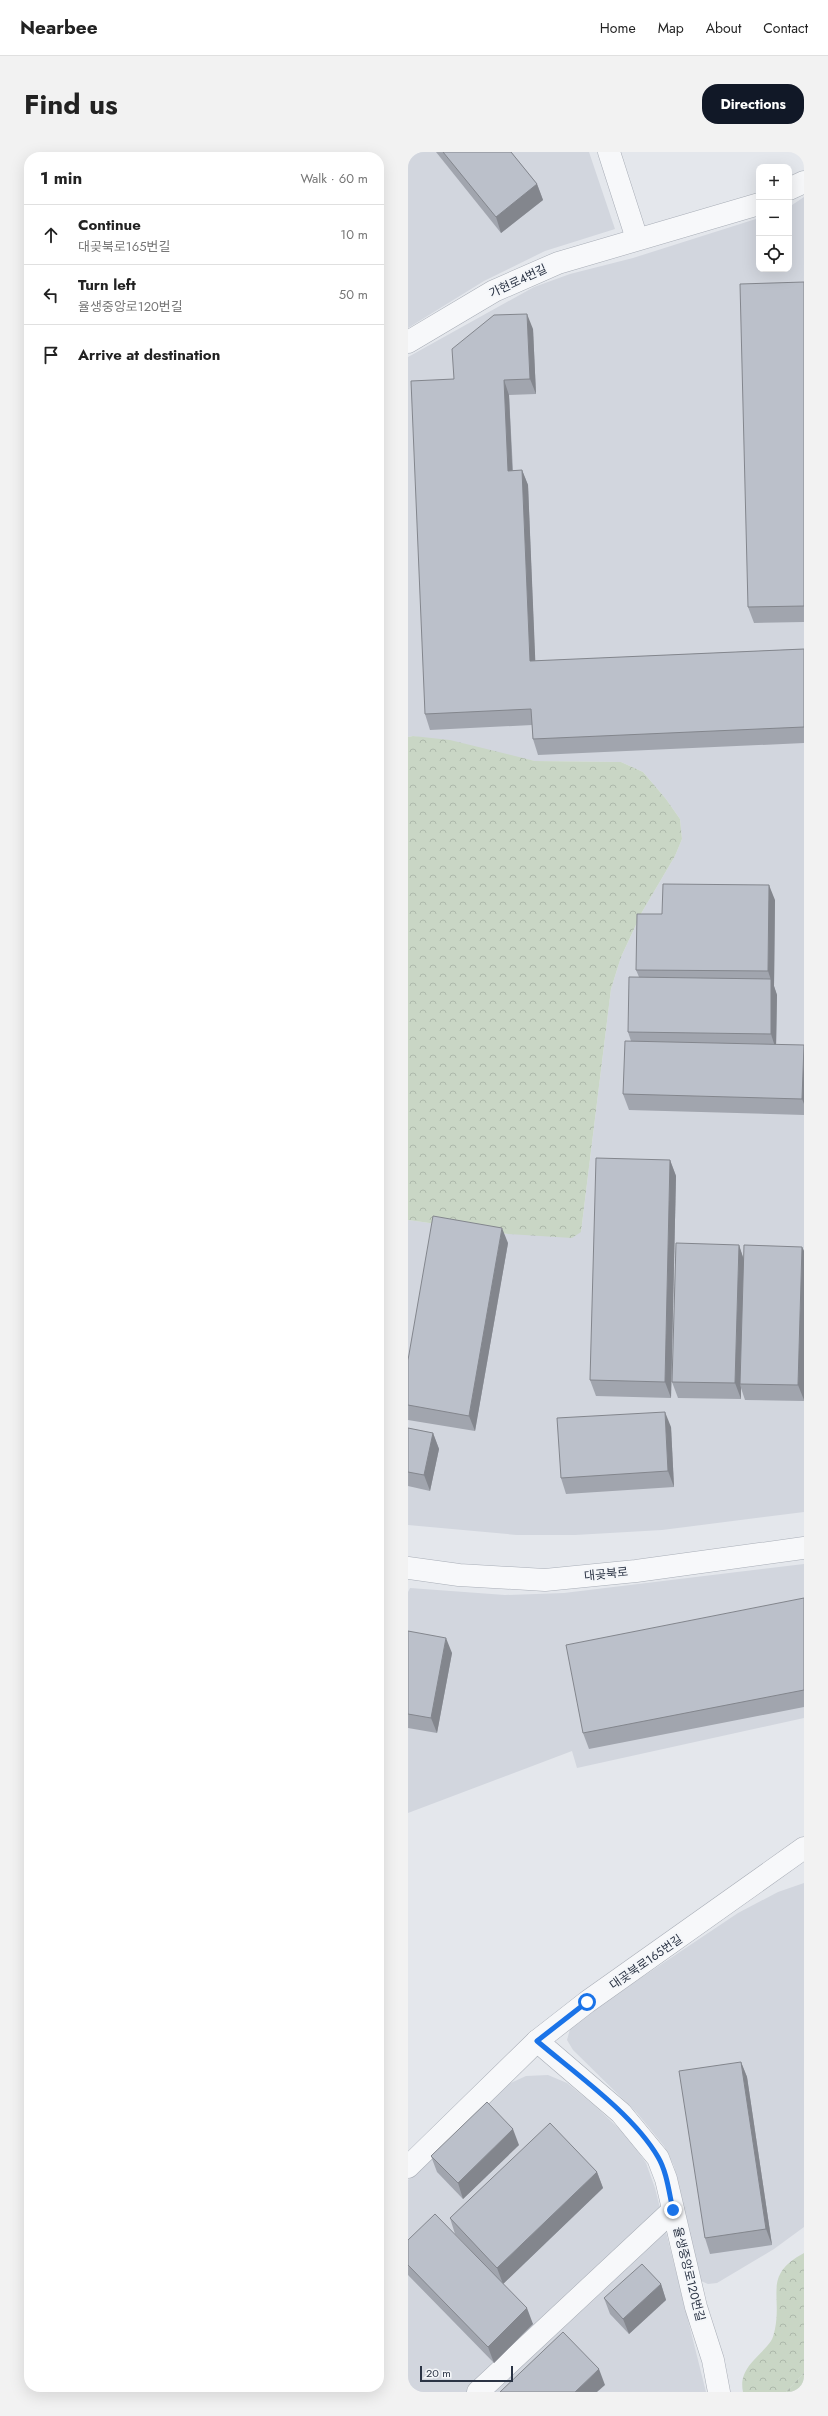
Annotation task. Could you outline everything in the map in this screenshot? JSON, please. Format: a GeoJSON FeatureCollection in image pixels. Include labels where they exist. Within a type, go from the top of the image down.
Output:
{"type":"FeatureCollection","features":[{"type":"Feature","properties":{"kind":"street"},"geometry":{"type":"LineString","coordinates":[[609,152],[637,239]]}},
{"type":"Feature","properties":{"kind":"street"},"geometry":{"type":"LineString","coordinates":[[792,188],[804,182]]}},
{"type":"Feature","properties":{"kind":"street","name":"가현로4번길"},"geometry":{"type":"LineString","coordinates":[[408,342],[494,291],[558,263],[756,205]]}},
{"type":"Feature","properties":{"kind":"street","name":"대곶북로"},"geometry":{"type":"LineString","coordinates":[[408,1568],[459,1575],[545,1580],[636,1571],[804,1548]]}},
{"type":"Feature","properties":{"kind":"street","name":"대곶북로165번길"},"geometry":{"type":"LineString","coordinates":[[408,2167],[537,2041],[587,2002],[804,1848]]}},
{"type":"Feature","properties":{"kind":"street","name":"율생중앙로120번길"},"geometry":{"type":"LineString","coordinates":[[537,2041],[621,2113],[644,2139],[658,2158],[673,2210],[696,2307],[713,2360],[719,2392]]}},
{"type":"Feature","properties":{"kind":"street"},"geometry":{"type":"LineString","coordinates":[[478,2392],[673,2210]]}},
{"type":"Feature","properties":{"kind":"shaded area"},"geometry":{"type":"Polygon","coordinates":[[[408,152],[589,152],[615,229],[545,251],[484,281],[408,328],[408,152]]]}},
{"type":"Feature","properties":{"kind":"shaded area"},"geometry":{"type":"Polygon","coordinates":[[[804,197],[804,1512],[662,1530],[575,1535],[517,1535],[408,1525],[408,1220],[508,1234],[581,1232],[611,989],[621,957],[642,912],[675,856],[682,839],[680,819],[666,799],[643,772],[621,762],[535,761],[413,736],[408,737],[408,357],[534,287],[570,274],[633,258],[756,219],[756,272],[792,272],[792,205],[804,197]]]}},
{"type":"Feature","properties":{"kind":"shaded area"},"geometry":{"type":"Polygon","coordinates":[[[804,1564],[804,1718],[577,1768],[572,1751],[408,1813],[408,1592],[410,1588],[505,1595],[564,1593],[804,1564]]]}},
{"type":"Feature","properties":{"kind":"shaded area"},"geometry":{"type":"Polygon","coordinates":[[[804,1883],[804,2227],[774,2249],[717,2283],[708,2284],[701,2281],[674,2166],[664,2146],[637,2113],[573,2050],[567,2040],[570,2029],[596,2008],[738,1913],[778,1892],[804,1883]]]}},
{"type":"Feature","properties":{"kind":"shaded area"},"geometry":{"type":"Polygon","coordinates":[[[548,2075],[567,2083],[594,2105],[627,2136],[646,2163],[655,2188],[706,2392],[408,2392],[408,2180],[504,2086],[526,2076],[548,2075]]]}},
{"type":"Feature","properties":{"kind":"green space"},"geometry":{"type":"Polygon","coordinates":[[[413,736],[450,740],[535,761],[621,762],[643,772],[666,799],[680,819],[682,839],[675,856],[642,912],[621,957],[611,989],[581,1232],[572,1238],[508,1234],[408,1220],[408,737],[413,736]]]}},
{"type":"Feature","properties":{"kind":"green space"},"geometry":{"type":"Polygon","coordinates":[[[804,2253],[804,2373],[786,2392],[743,2392],[742,2384],[746,2370],[771,2341],[775,2329],[777,2317],[777,2286],[779,2277],[783,2269],[791,2261],[804,2253]]]}},
{"type":"Feature","properties":{"kind":"green space"},"geometry":{"type":"Polygon","coordinates":[[[804,2373],[804,2392],[786,2392],[804,2373]]]}},
{"type":"Feature","properties":{"kind":"building"},"geometry":{"type":"Polygon","coordinates":[[[443,152],[511,152],[537,184],[496,217],[443,152]]]}},
{"type":"Feature","properties":{"kind":"building"},"geometry":{"type":"Polygon","coordinates":[[[804,282],[804,606],[748,607],[740,284],[804,282]]]}},
{"type":"Feature","properties":{"kind":"building"},"geometry":{"type":"Polygon","coordinates":[[[527,314],[530,379],[504,380],[508,471],[522,470],[530,661],[804,649],[804,727],[533,739],[531,709],[425,714],[411,381],[454,379],[452,349],[494,315],[527,314]]]}},
{"type":"Feature","properties":{"kind":"building"},"geometry":{"type":"Polygon","coordinates":[[[663,884],[769,885],[768,971],[636,970],[637,914],[662,914],[663,884]]]}},
{"type":"Feature","properties":{"kind":"building"},"geometry":{"type":"Polygon","coordinates":[[[629,977],[771,979],[771,1034],[628,1032],[629,977]]]}},
{"type":"Feature","properties":{"kind":"building"},"geometry":{"type":"Polygon","coordinates":[[[625,1041],[804,1045],[802,1099],[623,1094],[625,1041]]]}},
{"type":"Feature","properties":{"kind":"building"},"geometry":{"type":"Polygon","coordinates":[[[596,1158],[670,1160],[665,1382],[590,1380],[596,1158]]]}},
{"type":"Feature","properties":{"kind":"building"},"geometry":{"type":"Polygon","coordinates":[[[433,1216],[502,1228],[469,1416],[408,1405],[408,1360],[433,1216]]]}},
{"type":"Feature","properties":{"kind":"building"},"geometry":{"type":"Polygon","coordinates":[[[676,1243],[739,1245],[735,1383],[672,1382],[676,1243]]]}},
{"type":"Feature","properties":{"kind":"building"},"geometry":{"type":"Polygon","coordinates":[[[744,1245],[802,1247],[798,1385],[740,1384],[744,1245]]]}},
{"type":"Feature","properties":{"kind":"building"},"geometry":{"type":"Polygon","coordinates":[[[665,1412],[668,1471],[561,1478],[557,1418],[665,1412]]]}},
{"type":"Feature","properties":{"kind":"building"},"geometry":{"type":"Polygon","coordinates":[[[408,1428],[433,1433],[424,1475],[408,1472],[408,1428]]]}},
{"type":"Feature","properties":{"kind":"building"},"geometry":{"type":"Polygon","coordinates":[[[804,1598],[804,1690],[583,1733],[566,1645],[804,1598]]]}},
{"type":"Feature","properties":{"kind":"building"},"geometry":{"type":"Polygon","coordinates":[[[408,1631],[446,1638],[431,1718],[408,1714],[408,1631]]]}},
{"type":"Feature","properties":{"kind":"building"},"geometry":{"type":"Polygon","coordinates":[[[741,2062],[766,2229],[705,2238],[679,2071],[741,2062]]]}},
{"type":"Feature","properties":{"kind":"building"},"geometry":{"type":"Polygon","coordinates":[[[487,2102],[513,2129],[458,2183],[431,2156],[487,2102]]]}},
{"type":"Feature","properties":{"kind":"building"},"geometry":{"type":"Polygon","coordinates":[[[550,2123],[597,2172],[497,2268],[450,2218],[550,2123]]]}},
{"type":"Feature","properties":{"kind":"building"},"geometry":{"type":"Polygon","coordinates":[[[435,2214],[527,2308],[488,2347],[408,2265],[408,2240],[435,2214]]]}},
{"type":"Feature","properties":{"kind":"building"},"geometry":{"type":"Polygon","coordinates":[[[642,2264],[661,2284],[623,2319],[604,2298],[642,2264]]]}},
{"type":"Feature","properties":{"kind":"building"},"geometry":{"type":"Polygon","coordinates":[[[563,2332],[599,2369],[575,2392],[500,2392],[563,2332]]]}},
{"type":"Feature","properties":{"kind":"building"},"geometry":{"type":"Polygon","coordinates":[[[408,2384],[416,2392],[408,2392],[408,2384]]]}},
{"type":"Feature","properties":{"kind":"route"},"geometry":{"type":"LineString","coordinates":[[587,2002],[537,2041],[621,2113],[644,2139],[658,2158],[666,2179],[673,2210]]}}]}
